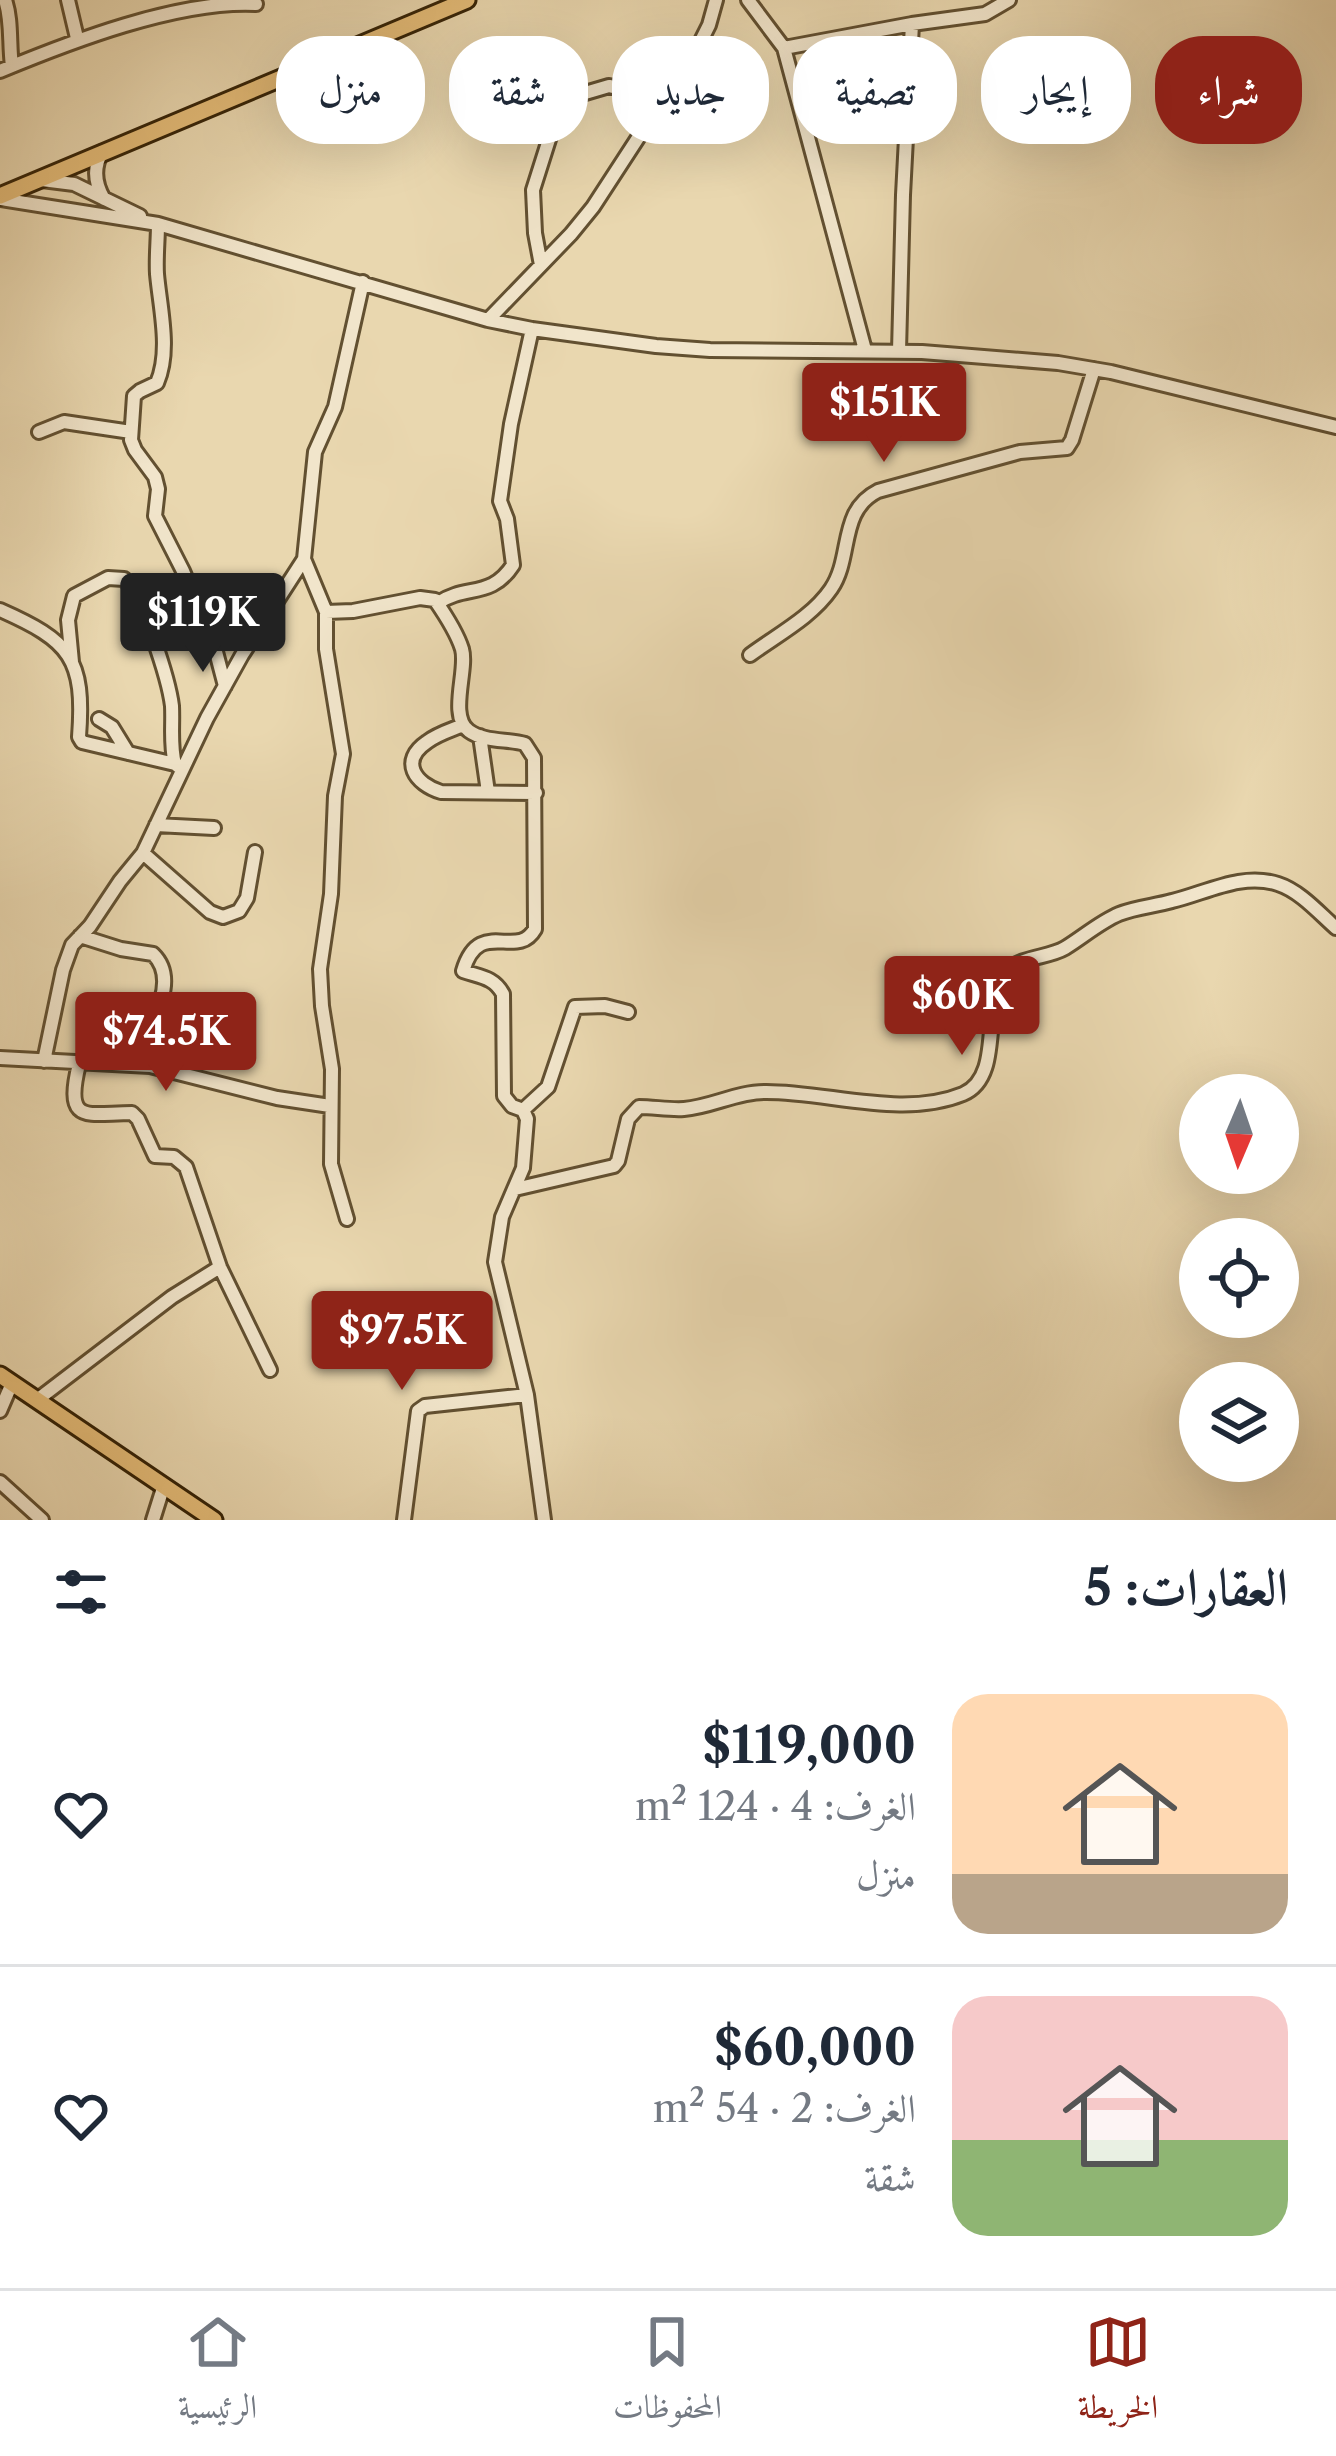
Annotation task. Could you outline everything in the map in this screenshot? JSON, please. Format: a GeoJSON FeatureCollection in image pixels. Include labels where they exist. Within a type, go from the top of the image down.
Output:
{"type":"FeatureCollection","features":[{"type":"Feature","properties":{"kind":"main road"},"geometry":{"type":"LineString","coordinates":[[0,198],[467,0]]}},
{"type":"Feature","properties":{"kind":"main road"},"geometry":{"type":"LineString","coordinates":[[6,1379],[214,1520]]}},
{"type":"Feature","properties":{"kind":"street"},"geometry":{"type":"LineString","coordinates":[[5,0],[6,69],[133,11],[169,5],[256,4]]}},
{"type":"Feature","properties":{"kind":"street"},"geometry":{"type":"LineString","coordinates":[[68,0],[77,38]]}},
{"type":"Feature","properties":{"kind":"street"},"geometry":{"type":"LineString","coordinates":[[703,36],[716,0]]}},
{"type":"Feature","properties":{"kind":"street"},"geometry":{"type":"LineString","coordinates":[[748,0],[784,48],[865,350]]}},
{"type":"Feature","properties":{"kind":"street"},"geometry":{"type":"LineString","coordinates":[[784,48],[985,14],[1010,0]]}},
{"type":"Feature","properties":{"kind":"street"},"geometry":{"type":"LineString","coordinates":[[899,351],[912,24]]}},
{"type":"Feature","properties":{"kind":"street"},"geometry":{"type":"LineString","coordinates":[[541,265],[533,190],[552,130],[562,108],[575,96],[612,87]]}},
{"type":"Feature","properties":{"kind":"street"},"geometry":{"type":"LineString","coordinates":[[488,320],[593,207],[633,144]]}},
{"type":"Feature","properties":{"kind":"street"},"geometry":{"type":"LineString","coordinates":[[102,152],[96,178],[105,200]]}},
{"type":"Feature","properties":{"kind":"street"},"geometry":{"type":"LineString","coordinates":[[37,179],[66,182],[158,224]]}},
{"type":"Feature","properties":{"kind":"street"},"geometry":{"type":"LineString","coordinates":[[0,198],[158,224],[532,329],[710,350],[899,351],[1058,363],[1336,427]]}},
{"type":"Feature","properties":{"kind":"street"},"geometry":{"type":"LineString","coordinates":[[158,224],[162,368],[157,383],[134,396],[131,432],[135,450],[155,476],[155,516],[215,648],[225,686]]}},
{"type":"Feature","properties":{"kind":"street"},"geometry":{"type":"LineString","coordinates":[[44,1060],[72,945],[143,853],[178,767],[304,560],[315,452],[335,407],[363,282]]}},
{"type":"Feature","properties":{"kind":"street"},"geometry":{"type":"LineString","coordinates":[[438,603],[448,596],[489,588],[513,565],[500,502],[532,329]]}},
{"type":"Feature","properties":{"kind":"street"},"geometry":{"type":"LineString","coordinates":[[750,655],[815,608],[835,585],[853,513],[864,499],[878,491],[1020,452],[1067,448],[1094,369]]}},
{"type":"Feature","properties":{"kind":"street"},"geometry":{"type":"LineString","coordinates":[[39,432],[64,422],[131,432]]}},
{"type":"Feature","properties":{"kind":"street"},"geometry":{"type":"LineString","coordinates":[[304,560],[326,612],[326,649],[343,754],[320,969],[332,1069],[331,1164],[347,1220]]}},
{"type":"Feature","properties":{"kind":"street"},"geometry":{"type":"LineString","coordinates":[[108,578],[124,579],[135,592],[164,669],[172,706],[170,749],[178,767],[91,745],[79,737],[79,697],[68,620],[74,596],[108,578]]}},
{"type":"Feature","properties":{"kind":"street"},"geometry":{"type":"LineString","coordinates":[[326,612],[420,598],[438,603],[463,658],[459,703],[463,725],[480,736],[516,741],[531,750],[536,770],[532,937],[484,943],[471,951],[463,971],[487,977],[503,994],[504,1096],[527,1119],[525,1159],[498,1227],[495,1262],[527,1395],[544,1520]]}},
{"type":"Feature","properties":{"kind":"street"},"geometry":{"type":"LineString","coordinates":[[0,610],[45,631],[72,662]]}},
{"type":"Feature","properties":{"kind":"street"},"geometry":{"type":"LineString","coordinates":[[99,718],[112,727],[128,752]]}},
{"type":"Feature","properties":{"kind":"street"},"geometry":{"type":"LineString","coordinates":[[463,725],[423,744],[414,758],[418,780],[433,790],[452,793],[536,793]]}},
{"type":"Feature","properties":{"kind":"street"},"geometry":{"type":"LineString","coordinates":[[480,736],[488,792]]}},
{"type":"Feature","properties":{"kind":"street"},"geometry":{"type":"LineString","coordinates":[[156,825],[214,828]]}},
{"type":"Feature","properties":{"kind":"street"},"geometry":{"type":"LineString","coordinates":[[143,853],[210,912],[223,917],[239,911],[247,898],[255,853]]}},
{"type":"Feature","properties":{"kind":"street"},"geometry":{"type":"LineString","coordinates":[[515,1189],[614,1166],[631,1113],[639,1107],[682,1109],[765,1092],[909,1102],[968,1092],[984,1074],[996,1002],[1007,971],[1025,960],[1060,951],[1126,911],[1232,883],[1275,883],[1293,891],[1336,928]]}},
{"type":"Feature","properties":{"kind":"street"},"geometry":{"type":"LineString","coordinates":[[80,936],[153,954],[163,966],[161,1002],[129,1063]]}},
{"type":"Feature","properties":{"kind":"street"},"geometry":{"type":"LineString","coordinates":[[523,1110],[548,1087],[575,1007],[605,1006],[628,1012]]}},
{"type":"Feature","properties":{"kind":"street"},"geometry":{"type":"LineString","coordinates":[[0,1058],[129,1063],[330,1106]]}},
{"type":"Feature","properties":{"kind":"street"},"geometry":{"type":"LineString","coordinates":[[79,1064],[75,1100],[83,1114],[132,1113],[155,1156],[174,1157],[186,1167],[220,1267],[270,1370]]}},
{"type":"Feature","properties":{"kind":"street"},"geometry":{"type":"LineString","coordinates":[[37,1400],[172,1297],[220,1267]]}},
{"type":"Feature","properties":{"kind":"street"},"geometry":{"type":"LineString","coordinates":[[0,1412],[6,1379]]}},
{"type":"Feature","properties":{"kind":"street"},"geometry":{"type":"LineString","coordinates":[[404,1520],[418,1412],[424,1406],[527,1395]]}},
{"type":"Feature","properties":{"kind":"street"},"geometry":{"type":"LineString","coordinates":[[0,1482],[41,1520]]}},
{"type":"Feature","properties":{"kind":"street"},"geometry":{"type":"LineString","coordinates":[[153,1520],[164,1485]]}}]}
